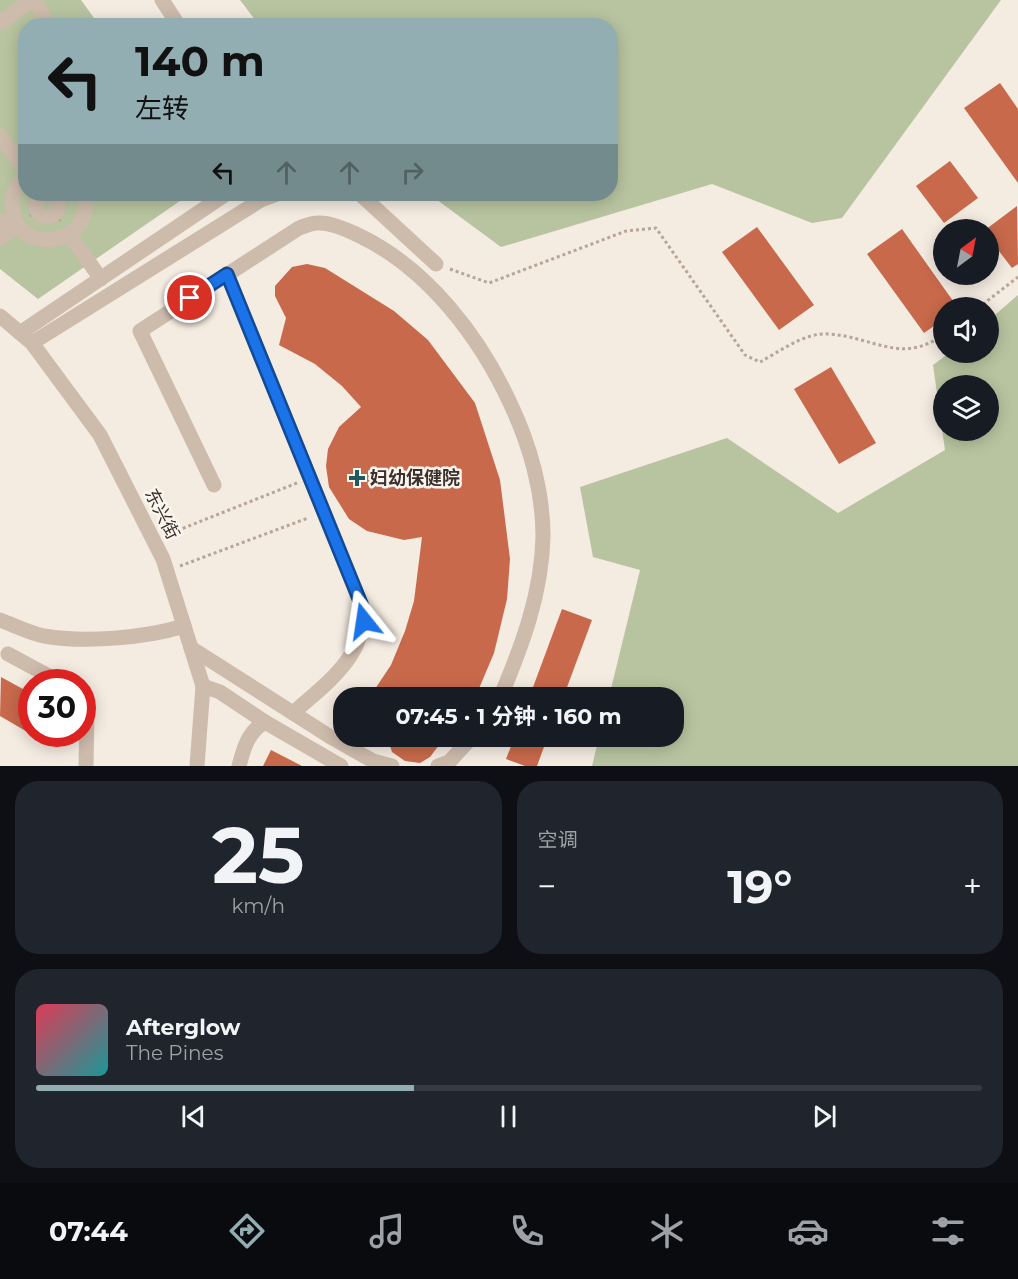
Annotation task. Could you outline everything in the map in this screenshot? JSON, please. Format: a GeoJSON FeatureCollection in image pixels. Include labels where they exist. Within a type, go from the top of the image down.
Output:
{"type":"FeatureCollection","features":[{"type":"Feature","properties":{"kind":"street"},"geometry":{"type":"LineString","coordinates":[[0,24],[33,0],[43,18]]}},
{"type":"Feature","properties":{"kind":"street"},"geometry":{"type":"LineString","coordinates":[[162,0],[174,18]]}},
{"type":"Feature","properties":{"kind":"street"},"geometry":{"type":"LineString","coordinates":[[0,136],[18,162]]}},
{"type":"Feature","properties":{"kind":"street"},"geometry":{"type":"LineString","coordinates":[[18,185],[12,200],[12,210],[18,225],[30,236],[40,240],[51,241],[69,234],[82,217],[84,201]]}},
{"type":"Feature","properties":{"kind":"street"},"geometry":{"type":"LineString","coordinates":[[26,338],[101,279],[216,201]]}},
{"type":"Feature","properties":{"kind":"street"},"geometry":{"type":"LineString","coordinates":[[26,338],[259,201]]}},
{"type":"Feature","properties":{"kind":"street"},"geometry":{"type":"LineString","coordinates":[[368,201],[436,264]]}},
{"type":"Feature","properties":{"kind":"street"},"geometry":{"type":"LineString","coordinates":[[0,221],[18,225]]}},
{"type":"Feature","properties":{"kind":"street"},"geometry":{"type":"LineString","coordinates":[[214,485],[140,332],[299,228],[317,223],[348,230],[380,246],[402,262],[439,296],[472,336],[511,404],[533,462],[543,535],[538,592],[519,652],[505,687]]}},
{"type":"Feature","properties":{"kind":"street"},"geometry":{"type":"LineString","coordinates":[[0,238],[18,225]]}},
{"type":"Feature","properties":{"kind":"street"},"geometry":{"type":"LineString","coordinates":[[69,234],[101,279]]}},
{"type":"Feature","properties":{"kind":"street"},"geometry":{"type":"LineString","coordinates":[[227,274],[362,606],[364,621],[361,636],[340,670],[293,713]]}},
{"type":"Feature","properties":{"kind":"street","name":"东兴街"},"geometry":{"type":"LineString","coordinates":[[0,316],[26,338],[100,435],[167,570],[203,686],[197,766]]}},
{"type":"Feature","properties":{"kind":"street"},"geometry":{"type":"LineString","coordinates":[[0,620],[43,636],[79,638],[132,635],[184,626]]}},
{"type":"Feature","properties":{"kind":"street"},"geometry":{"type":"LineString","coordinates":[[191,648],[373,761],[392,766]]}},
{"type":"Feature","properties":{"kind":"street"},"geometry":{"type":"LineString","coordinates":[[8,654],[36,669]]}},
{"type":"Feature","properties":{"kind":"street"},"geometry":{"type":"LineString","coordinates":[[203,686],[220,692],[265,722],[340,766]]}},
{"type":"Feature","properties":{"kind":"street"},"geometry":{"type":"LineString","coordinates":[[239,766],[244,745],[254,729],[265,722]]}},
{"type":"Feature","properties":{"kind":"street"},"geometry":{"type":"LineString","coordinates":[[86,747],[86,766]]}},
{"type":"Feature","properties":{"kind":"street"},"geometry":{"type":"LineString","coordinates":[[438,766],[449,762],[463,747]]}},
{"type":"Feature","properties":{"kind":"path"},"geometry":{"type":"LineString","coordinates":[[436,264],[489,283],[626,231],[656,228],[745,355],[760,362],[806,338],[827,333],[902,350],[927,346],[933,342]]}},
{"type":"Feature","properties":{"kind":"path"},"geometry":{"type":"LineString","coordinates":[[992,297],[1018,277]]}},
{"type":"Feature","properties":{"kind":"path"},"geometry":{"type":"LineString","coordinates":[[153,540],[310,477]]}},
{"type":"Feature","properties":{"kind":"path"},"geometry":{"type":"LineString","coordinates":[[167,570],[324,512]]}},
{"type":"Feature","properties":{"kind":"green space"},"geometry":{"type":"Polygon","coordinates":[[[0,0],[81,0],[94,18],[18,18],[18,201],[180,201],[38,299],[0,269],[0,0]]]}},
{"type":"Feature","properties":{"kind":"green space"},"geometry":{"type":"Polygon","coordinates":[[[240,0],[1001,0],[842,218],[812,223],[712,184],[501,247],[439,201],[618,201],[618,18],[254,18],[240,0]]]}},
{"type":"Feature","properties":{"kind":"green space"},"geometry":{"type":"Polygon","coordinates":[[[1018,295],[1018,766],[592,766],[597,747],[684,747],[684,687],[611,687],[640,570],[593,557],[580,487],[727,438],[838,513],[945,450],[944,441],[999,441],[999,375],[934,375],[933,365],[936,363],[999,363],[999,311],[1018,295]]]}},
{"type":"Feature","properties":{"kind":"building"},"geometry":{"type":"Polygon","coordinates":[[[1000,83],[1018,109],[1018,183],[964,108],[1000,83]]]}},
{"type":"Feature","properties":{"kind":"building"},"geometry":{"type":"Polygon","coordinates":[[[950,161],[978,198],[949,219],[941,219],[916,186],[950,161]]]}},
{"type":"Feature","properties":{"kind":"building"},"geometry":{"type":"Polygon","coordinates":[[[1017,206],[1018,264],[1012,268],[999,251],[999,220],[1017,206]]]}},
{"type":"Feature","properties":{"kind":"building"},"geometry":{"type":"Polygon","coordinates":[[[757,227],[814,305],[779,330],[722,252],[757,227]]]}},
{"type":"Feature","properties":{"kind":"building"},"geometry":{"type":"Polygon","coordinates":[[[902,229],[933,273],[933,285],[942,285],[950,297],[933,297],[933,327],[924,333],[867,254],[902,229]]]}},
{"type":"Feature","properties":{"kind":"building"},"geometry":{"type":"Polygon","coordinates":[[[307,264],[325,268],[394,311],[428,340],[475,403],[500,480],[510,559],[507,599],[494,653],[480,687],[376,687],[391,665],[405,631],[414,601],[422,537],[404,540],[367,531],[349,519],[329,487],[326,466],[328,449],[339,427],[361,407],[342,386],[315,364],[279,345],[286,318],[275,296],[275,286],[292,267],[307,264]]]}},
{"type":"Feature","properties":{"kind":"building"},"geometry":{"type":"Polygon","coordinates":[[[831,367],[876,443],[839,464],[794,389],[831,367]]]}},
{"type":"Feature","properties":{"kind":"building"},"geometry":{"type":"Polygon","coordinates":[[[562,609],[592,620],[567,687],[533,687],[562,609]]]}},
{"type":"Feature","properties":{"kind":"building"},"geometry":{"type":"Polygon","coordinates":[[[1,677],[18,686],[18,726],[0,716],[1,677]]]}},
{"type":"Feature","properties":{"kind":"building"},"geometry":{"type":"Polygon","coordinates":[[[390,747],[438,747],[430,757],[420,763],[405,761],[392,752],[390,747]]]}},
{"type":"Feature","properties":{"kind":"building"},"geometry":{"type":"Polygon","coordinates":[[[511,747],[544,747],[537,766],[525,766],[506,759],[511,747]]]}},
{"type":"Feature","properties":{"kind":"building"},"geometry":{"type":"Polygon","coordinates":[[[271,750],[302,766],[263,766],[271,750]]]}},
{"type":"Feature","properties":{"kind":"place","name":"妇幼保健院"},"geometry":{"type":"Point","coordinates":[357,478]}},
{"type":"Feature","properties":{"kind":"route"},"geometry":{"type":"LineString","coordinates":[[190,298],[227,274],[362,606],[364,621]]}}]}
